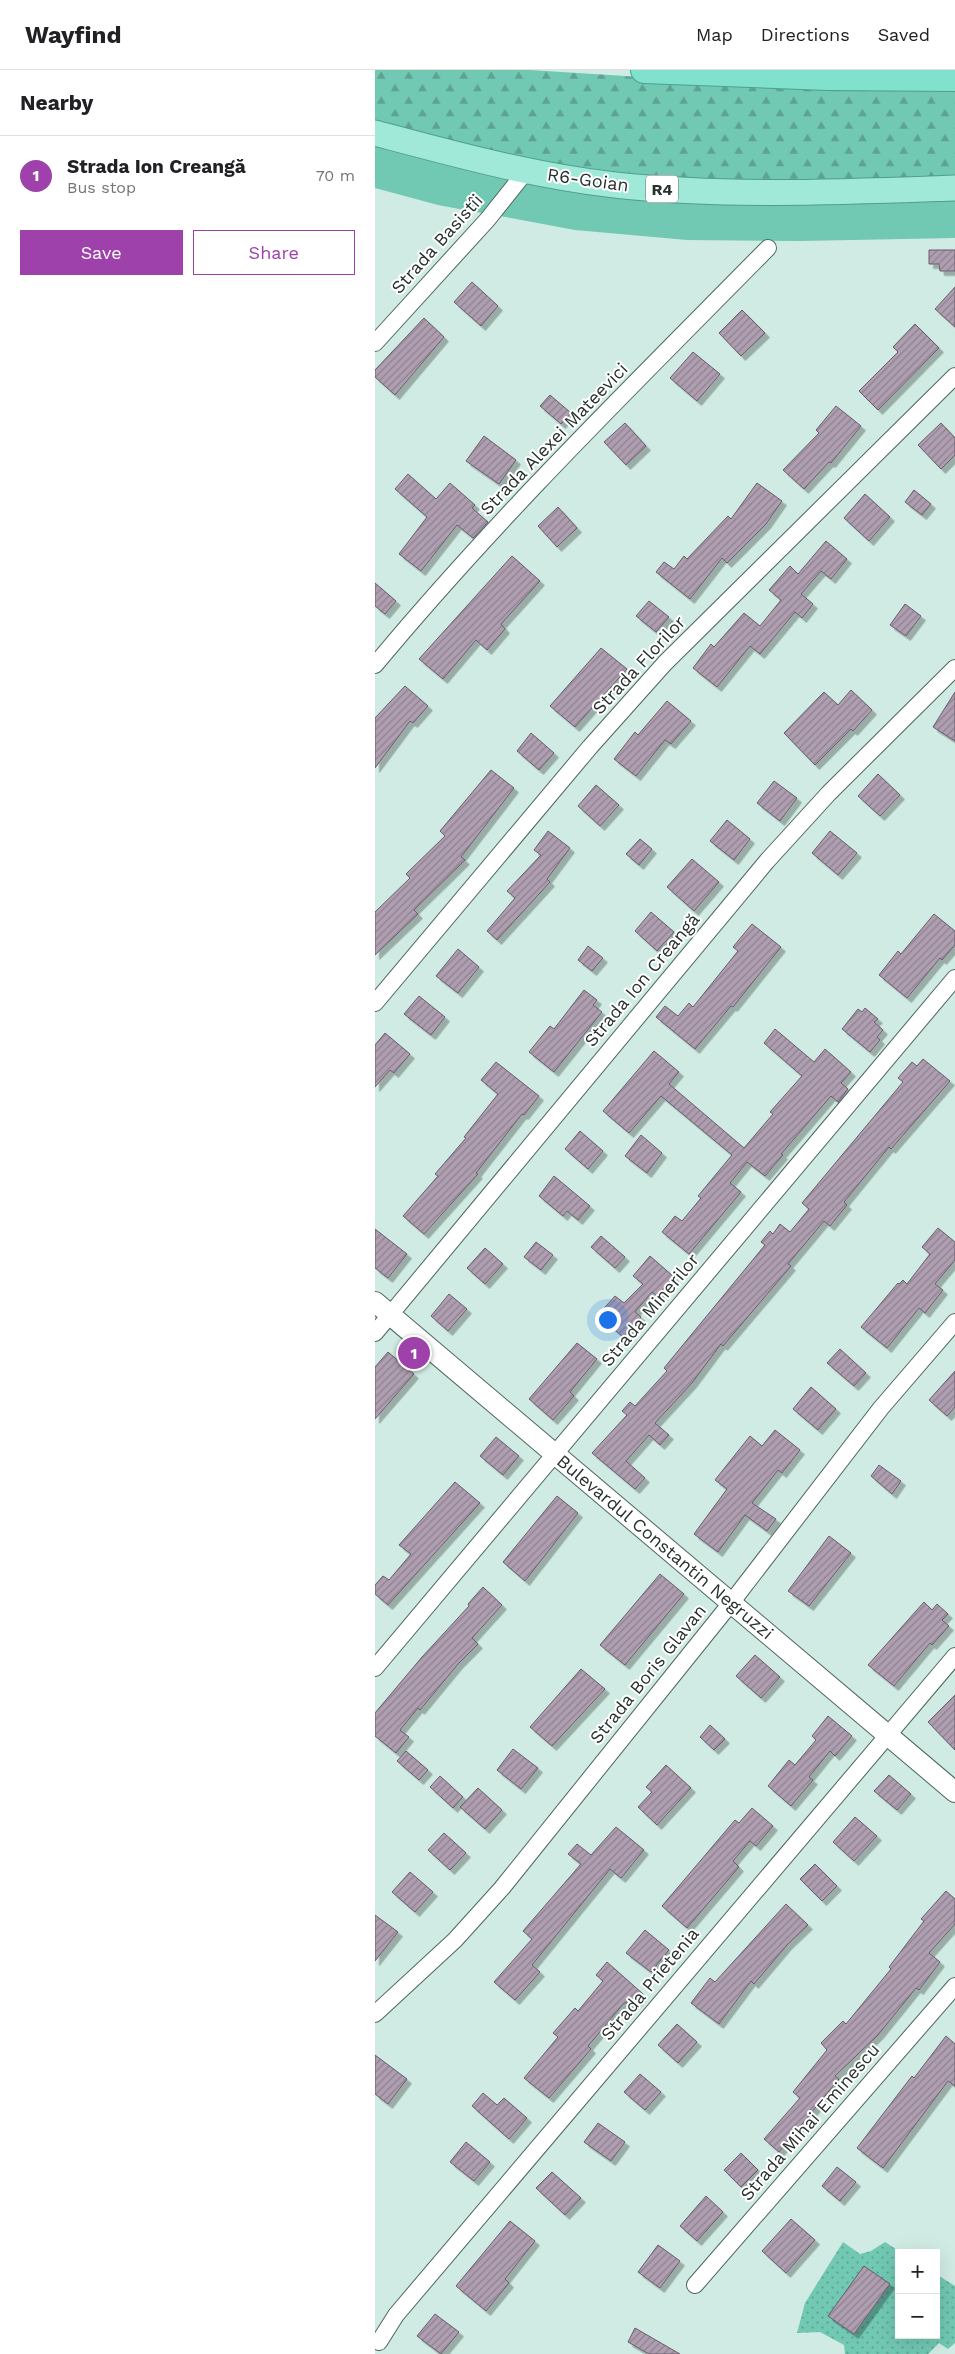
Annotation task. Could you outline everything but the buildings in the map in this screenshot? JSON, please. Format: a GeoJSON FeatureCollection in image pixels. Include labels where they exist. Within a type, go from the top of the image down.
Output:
{"type":"FeatureCollection","features":[{"type":"Feature","properties":{"kind":"highway"},"geometry":{"type":"LineString","coordinates":[[644,70],[828,77],[955,78]]}},
{"type":"Feature","properties":{"kind":"main road","name":"R6-Goian"},"geometry":{"type":"LineString","coordinates":[[375,133],[527,170],[614,185],[695,191],[955,188]]}},
{"type":"Feature","properties":{"kind":"street","name":"Strada Basistîi"},"geometry":{"type":"LineString","coordinates":[[375,343],[488,219],[527,170]]}},
{"type":"Feature","properties":{"kind":"street","name":"Strada Alexei Mateevici"},"geometry":{"type":"LineString","coordinates":[[375,665],[433,594],[509,512],[768,248]]}},
{"type":"Feature","properties":{"kind":"street","name":"Strada Florilor"},"geometry":{"type":"LineString","coordinates":[[375,1003],[590,747],[665,663],[955,376]]}},
{"type":"Feature","properties":{"kind":"street","name":"Strada Ion Creangă"},"geometry":{"type":"LineString","coordinates":[[375,1333],[767,861],[829,793],[955,668]]}},
{"type":"Feature","properties":{"kind":"street","name":"Strada Minerilor"},"geometry":{"type":"LineString","coordinates":[[375,1668],[955,978]]}},
{"type":"Feature","properties":{"kind":"street","name":"Bulevardul Constantin Negruzzi"},"geometry":{"type":"LineString","coordinates":[[375,1302],[955,1792]]}},
{"type":"Feature","properties":{"kind":"street","name":"Strada Boris Glavan"},"geometry":{"type":"LineString","coordinates":[[375,2014],[455,1940],[502,1888],[731,1603],[881,1408],[955,1322]]}},
{"type":"Feature","properties":{"kind":"street","name":"Strada Prietenia"},"geometry":{"type":"LineString","coordinates":[[379,2342],[396,2315],[955,1656]]}},
{"type":"Feature","properties":{"kind":"street","name":"Strada Mihai Eminescu"},"geometry":{"type":"LineString","coordinates":[[695,2285],[955,1986]]}},
{"type":"Feature","properties":{"kind":"green space"},"geometry":{"type":"Polygon","coordinates":[[[375,70],[530,70],[736,83],[955,86],[955,176],[828,181],[700,180],[615,174],[554,166],[494,154],[375,125],[375,70]]]}},
{"type":"Feature","properties":{"kind":"green space"},"geometry":{"type":"Polygon","coordinates":[[[375,142],[512,176],[486,214],[438,205],[375,188],[375,142]]]}},
{"type":"Feature","properties":{"kind":"green space"},"geometry":{"type":"Polygon","coordinates":[[[530,178],[955,195],[955,238],[801,241],[687,240],[575,230],[500,216],[530,178]]]}},
{"type":"Feature","properties":{"kind":"green space"},"geometry":{"type":"Polygon","coordinates":[[[843,2242],[860,2254],[871,2251],[885,2242],[896,2249],[895,2339],[940,2339],[940,2277],[955,2286],[955,2343],[948,2349],[939,2343],[928,2354],[845,2354],[844,2345],[820,2332],[797,2333],[805,2303],[843,2242]]]}},
{"type":"Feature","properties":{"kind":"place","name":"Strada Ion Creangă"},"geometry":{"type":"Point","coordinates":[414,1353]}}]}
